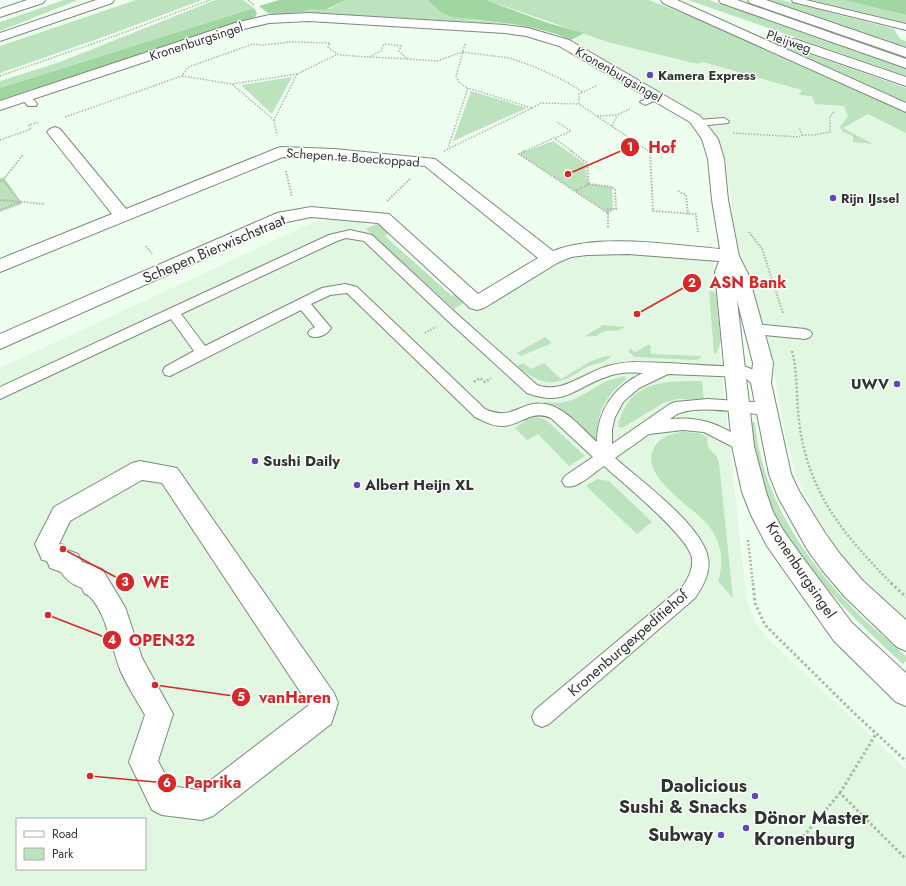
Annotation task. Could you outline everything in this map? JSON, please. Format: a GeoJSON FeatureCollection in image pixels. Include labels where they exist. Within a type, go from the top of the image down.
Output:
{"type":"FeatureCollection","features":[{"type":"Feature","properties":{"kind":"main road"},"geometry":{"type":"LineString","coordinates":[[0,12],[39,0]]}},
{"type":"Feature","properties":{"kind":"main road"},"geometry":{"type":"LineString","coordinates":[[0,37],[108,0]]}},
{"type":"Feature","properties":{"kind":"main road"},"geometry":{"type":"LineString","coordinates":[[667,0],[906,108]]}},
{"type":"Feature","properties":{"kind":"main road","name":"Pleijweg"},"geometry":{"type":"LineString","coordinates":[[671,0],[906,82]]}},
{"type":"Feature","properties":{"kind":"main road","name":"Pleijweg"},"geometry":{"type":"LineString","coordinates":[[725,0],[906,64]]}},
{"type":"Feature","properties":{"kind":"main road","name":"Pleijweg"},"geometry":{"type":"LineString","coordinates":[[754,0],[906,53]]}},
{"type":"Feature","properties":{"kind":"main road","name":"Kronenburgsingel"},"geometry":{"type":"LineString","coordinates":[[0,106],[29,101],[240,26],[269,19],[309,17],[398,25],[505,29],[547,36],[564,43],[651,99],[673,105],[702,129],[710,139],[716,159],[720,200],[730,256],[739,274],[763,363],[761,383],[766,409],[780,474],[790,497],[816,541],[854,589],[906,638]]}},
{"type":"Feature","properties":{"kind":"main road"},"geometry":{"type":"LineString","coordinates":[[55,132],[123,216]]}},
{"type":"Feature","properties":{"kind":"main road","name":"Schepen te Boeckoppad"},"geometry":{"type":"LineString","coordinates":[[0,266],[281,152],[429,162],[551,259]]}},
{"type":"Feature","properties":{"kind":"main road","name":"Schepen Bierwischstraat"},"geometry":{"type":"LineString","coordinates":[[0,342],[283,217],[311,212],[383,218],[478,303],[551,259],[568,252],[608,247],[730,256]]}},
{"type":"Feature","properties":{"kind":"main road","name":"Kronenburgsingel"},"geometry":{"type":"LineString","coordinates":[[730,256],[724,272],[743,446],[754,492],[763,515],[775,538],[790,560],[843,632],[906,692]]}},
{"type":"Feature","properties":{"kind":"main road"},"geometry":{"type":"LineString","coordinates":[[730,328],[754,329]]}},
{"type":"Feature","properties":{"kind":"main road"},"geometry":{"type":"LineString","coordinates":[[140,470],[169,475],[324,703],[321,714],[202,805],[162,800],[143,762],[159,714],[131,664],[116,616],[97,585],[93,585],[95,580],[93,577],[85,578],[82,573],[75,572],[69,562],[59,560],[55,553],[51,552],[47,544],[62,514],[140,470]]}},
{"type":"Feature","properties":{"kind":"lane"},"geometry":{"type":"LineString","coordinates":[[796,0],[906,27]]}},
{"type":"Feature","properties":{"kind":"lane"},"geometry":{"type":"LineString","coordinates":[[702,129],[724,121]]}},
{"type":"Feature","properties":{"kind":"lane"},"geometry":{"type":"LineString","coordinates":[[0,393],[341,234],[351,233],[368,238],[453,318],[532,389],[547,394],[566,390],[579,385],[598,374],[613,369],[627,367],[746,372],[754,376],[761,383]]}},
{"type":"Feature","properties":{"kind":"lane","name":"Kronenburgexpeditiehof"},"geometry":{"type":"LineString","coordinates":[[170,370],[336,288],[352,290],[480,413],[494,420],[502,421],[536,409],[544,408],[550,410],[681,526],[693,539],[700,557],[701,567],[699,577],[689,592],[542,718]]}},
{"type":"Feature","properties":{"kind":"lane"},"geometry":{"type":"LineString","coordinates":[[303,303],[320,331]]}},
{"type":"Feature","properties":{"kind":"lane"},"geometry":{"type":"LineString","coordinates":[[173,312],[203,353]]}},
{"type":"Feature","properties":{"kind":"lane"},"geometry":{"type":"LineString","coordinates":[[754,329],[805,334]]}},
{"type":"Feature","properties":{"kind":"lane"},"geometry":{"type":"LineString","coordinates":[[604,457],[605,428],[611,410],[622,395],[629,387],[642,379],[670,368]]}},
{"type":"Feature","properties":{"kind":"lane"},"geometry":{"type":"LineString","coordinates":[[570,481],[648,428],[668,412],[684,405],[766,409]]}},
{"type":"Feature","properties":{"kind":"lane"},"geometry":{"type":"LineString","coordinates":[[648,428],[683,425],[703,426],[714,430],[743,446]]}},
{"type":"Feature","properties":{"kind":"path"},"geometry":{"type":"LineString","coordinates":[[0,76],[112,37],[210,0]]}},
{"type":"Feature","properties":{"kind":"path"},"geometry":{"type":"LineString","coordinates":[[465,41],[456,76],[459,82],[468,88],[532,108]]}},
{"type":"Feature","properties":{"kind":"path"},"geometry":{"type":"LineString","coordinates":[[182,76],[188,67],[253,44],[263,45],[291,42],[330,43],[328,47],[338,54],[407,60],[437,61],[462,52],[492,55],[525,63],[550,73],[583,92]]}},
{"type":"Feature","properties":{"kind":"path"},"geometry":{"type":"LineString","coordinates":[[369,57],[381,51],[384,44],[401,46],[399,51],[407,60]]}},
{"type":"Feature","properties":{"kind":"path"},"geometry":{"type":"LineString","coordinates":[[62,114],[65,117],[182,76],[232,84],[297,74],[338,54]]}},
{"type":"Feature","properties":{"kind":"path"},"geometry":{"type":"LineString","coordinates":[[274,120],[297,74]]}},
{"type":"Feature","properties":{"kind":"path"},"geometry":{"type":"LineString","coordinates":[[232,84],[274,120],[297,214]]}},
{"type":"Feature","properties":{"kind":"path"},"geometry":{"type":"LineString","coordinates":[[579,104],[579,94],[596,86]]}},
{"type":"Feature","properties":{"kind":"path"},"geometry":{"type":"LineString","coordinates":[[468,88],[448,148],[541,103],[579,104],[650,151],[653,211],[696,214],[701,254]]}},
{"type":"Feature","properties":{"kind":"path"},"geometry":{"type":"LineString","coordinates":[[597,116],[617,115],[632,108]]}},
{"type":"Feature","properties":{"kind":"path"},"geometry":{"type":"LineString","coordinates":[[702,129],[728,136],[734,133],[799,137],[802,135],[814,135],[830,132],[830,116],[835,111]]}},
{"type":"Feature","properties":{"kind":"path"},"geometry":{"type":"LineString","coordinates":[[612,126],[617,115]]}},
{"type":"Feature","properties":{"kind":"path"},"geometry":{"type":"LineString","coordinates":[[0,140],[31,129],[29,125],[40,122]]}},
{"type":"Feature","properties":{"kind":"path"},"geometry":{"type":"LineString","coordinates":[[557,122],[571,131],[519,154],[608,213]]}},
{"type":"Feature","properties":{"kind":"path"},"geometry":{"type":"LineString","coordinates":[[799,127],[802,135]]}},
{"type":"Feature","properties":{"kind":"path"},"geometry":{"type":"LineString","coordinates":[[554,138],[587,163],[589,184]]}},
{"type":"Feature","properties":{"kind":"path"},"geometry":{"type":"LineString","coordinates":[[20,202],[1,180],[23,155]]}},
{"type":"Feature","properties":{"kind":"path"},"geometry":{"type":"LineString","coordinates":[[371,216],[429,162]]}},
{"type":"Feature","properties":{"kind":"path"},"geometry":{"type":"LineString","coordinates":[[575,191],[589,184],[612,187],[615,190],[616,209],[608,209],[608,247]]}},
{"type":"Feature","properties":{"kind":"path"},"geometry":{"type":"LineString","coordinates":[[678,191],[686,195],[688,214]]}},
{"type":"Feature","properties":{"kind":"path"},"geometry":{"type":"LineString","coordinates":[[0,200],[46,204]]}},
{"type":"Feature","properties":{"kind":"path"},"geometry":{"type":"LineString","coordinates":[[0,210],[20,202]]}},
{"type":"Feature","properties":{"kind":"path"},"geometry":{"type":"LineString","coordinates":[[765,259],[782,309],[796,365],[799,421],[813,477],[836,521],[872,563],[906,597]]}},
{"type":"Feature","properties":{"kind":"path"},"geometry":{"type":"LineString","coordinates":[[407,343],[453,318]]}},
{"type":"Feature","properties":{"kind":"path"},"geometry":{"type":"LineString","coordinates":[[458,392],[480,378],[485,382],[508,368]]}},
{"type":"Feature","properties":{"kind":"path","name":"Kronenburgsingel"},"geometry":{"type":"LineString","coordinates":[[747,532],[755,603],[765,625],[876,734],[906,761]]}},
{"type":"Feature","properties":{"kind":"path"},"geometry":{"type":"LineString","coordinates":[[797,844],[840,793],[876,734]]}},
{"type":"Feature","properties":{"kind":"path"},"geometry":{"type":"LineString","coordinates":[[840,793],[906,859]]}},
{"type":"Feature","properties":{"kind":"shaded area"},"geometry":{"type":"Polygon","coordinates":[[[584,33],[611,43],[698,64],[703,62],[906,102],[906,620],[878,596],[841,556],[814,512],[796,476],[785,434],[775,378],[731,217],[732,206],[725,160],[721,146],[715,134],[698,114],[571,40],[584,33]]]}},
{"type":"Feature","properties":{"kind":"shaded area"},"geometry":{"type":"Polygon","coordinates":[[[337,219],[360,221],[374,228],[449,299],[464,301],[537,259],[567,247],[583,243],[613,241],[701,247],[712,242],[723,386],[747,601],[756,623],[768,639],[906,769],[906,886],[0,886],[0,368],[314,222],[337,219]]]}},
{"type":"Feature","properties":{"kind":"green space"},"geometry":{"type":"Polygon","coordinates":[[[64,0],[78,0],[0,31],[0,22],[64,0]]]}},
{"type":"Feature","properties":{"kind":"green space"},"geometry":{"type":"Polygon","coordinates":[[[136,0],[202,0],[106,36],[0,73],[0,46],[136,0]]]}},
{"type":"Feature","properties":{"kind":"green space"},"geometry":{"type":"Polygon","coordinates":[[[215,0],[243,0],[254,8],[0,88],[0,81],[60,62],[215,0]]]}},
{"type":"Feature","properties":{"kind":"green space"},"geometry":{"type":"Polygon","coordinates":[[[279,0],[346,0],[325,10],[311,9],[303,12],[274,14],[268,13],[259,6],[279,0]]]}},
{"type":"Feature","properties":{"kind":"green space"},"geometry":{"type":"Polygon","coordinates":[[[346,0],[427,0],[445,13],[454,16],[506,24],[303,12],[311,9],[329,9],[346,0]]]}},
{"type":"Feature","properties":{"kind":"green space"},"geometry":{"type":"Polygon","coordinates":[[[427,0],[486,0],[548,23],[584,33],[571,40],[543,30],[528,27],[453,17],[442,13],[427,0]]]}},
{"type":"Feature","properties":{"kind":"green space"},"geometry":{"type":"Polygon","coordinates":[[[486,0],[649,0],[848,83],[906,112],[906,133],[868,114],[843,128],[873,144],[853,142],[853,136],[843,132],[840,127],[848,116],[844,106],[815,104],[812,96],[799,95],[802,90],[703,62],[698,64],[611,43],[486,0]]]}},
{"type":"Feature","properties":{"kind":"green space"},"geometry":{"type":"Polygon","coordinates":[[[688,0],[709,0],[906,68],[906,76],[688,0]]]}},
{"type":"Feature","properties":{"kind":"green space"},"geometry":{"type":"Polygon","coordinates":[[[768,0],[782,0],[894,29],[900,39],[906,41],[906,49],[768,0]]]}},
{"type":"Feature","properties":{"kind":"green space"},"geometry":{"type":"Polygon","coordinates":[[[811,0],[844,0],[906,15],[906,23],[811,0]]]}},
{"type":"Feature","properties":{"kind":"green space"},"geometry":{"type":"Polygon","coordinates":[[[844,0],[906,0],[906,15],[844,0]]]}},
{"type":"Feature","properties":{"kind":"green space"},"geometry":{"type":"Polygon","coordinates":[[[254,8],[257,13],[255,17],[0,100],[0,88],[254,8]]]}},
{"type":"Feature","properties":{"kind":"green space"},"geometry":{"type":"Polygon","coordinates":[[[738,29],[906,88],[906,105],[738,29]]]}},
{"type":"Feature","properties":{"kind":"green space"},"geometry":{"type":"Polygon","coordinates":[[[292,77],[272,114],[241,85],[292,77]]]}},
{"type":"Feature","properties":{"kind":"green space"},"geometry":{"type":"Polygon","coordinates":[[[471,91],[527,108],[453,141],[471,91]]]}},
{"type":"Feature","properties":{"kind":"green space"},"geometry":{"type":"Polygon","coordinates":[[[553,141],[584,163],[589,184],[612,187],[613,211],[608,213],[519,154],[553,141]]]}},
{"type":"Feature","properties":{"kind":"green space"},"geometry":{"type":"Polygon","coordinates":[[[4,177],[22,204],[0,212],[0,178],[4,177]]]}},
{"type":"Feature","properties":{"kind":"green space"},"geometry":{"type":"Polygon","coordinates":[[[376,224],[383,225],[391,232],[385,236],[452,296],[459,292],[468,300],[454,309],[366,229],[376,224]]]}},
{"type":"Feature","properties":{"kind":"green space"},"geometry":{"type":"Polygon","coordinates":[[[709,291],[715,292],[716,295],[721,341],[716,354],[714,353],[709,291]]]}},
{"type":"Feature","properties":{"kind":"green space"},"geometry":{"type":"Polygon","coordinates":[[[603,325],[626,327],[604,332],[596,336],[585,336],[603,325]]]}},
{"type":"Feature","properties":{"kind":"green space"},"geometry":{"type":"Polygon","coordinates":[[[545,337],[552,343],[521,356],[517,353],[545,337]]]}},
{"type":"Feature","properties":{"kind":"green space"},"geometry":{"type":"Polygon","coordinates":[[[650,345],[651,354],[701,356],[699,359],[695,360],[635,357],[629,352],[630,348],[635,352],[650,345]]]}},
{"type":"Feature","properties":{"kind":"green space"},"geometry":{"type":"Polygon","coordinates":[[[606,356],[611,356],[604,361],[589,366],[570,377],[556,382],[536,379],[517,366],[523,363],[531,369],[544,363],[561,379],[589,362],[606,356]]]}},
{"type":"Feature","properties":{"kind":"green space"},"geometry":{"type":"Polygon","coordinates":[[[624,376],[626,379],[612,392],[602,409],[598,421],[597,441],[595,441],[561,411],[544,402],[561,403],[575,399],[607,381],[624,376]]]}},
{"type":"Feature","properties":{"kind":"green space"},"geometry":{"type":"Polygon","coordinates":[[[702,381],[704,400],[677,399],[663,403],[622,428],[618,427],[623,412],[630,400],[638,392],[660,383],[702,381]]]}},
{"type":"Feature","properties":{"kind":"green space"},"geometry":{"type":"Polygon","coordinates":[[[536,417],[546,420],[585,456],[569,466],[538,434],[527,440],[515,428],[527,420],[536,417]]]}},
{"type":"Feature","properties":{"kind":"green space"},"geometry":{"type":"Polygon","coordinates":[[[750,420],[755,423],[761,457],[772,490],[792,531],[805,551],[835,589],[867,622],[906,656],[906,661],[903,664],[835,597],[795,547],[778,519],[765,491],[755,460],[750,420]]]}},
{"type":"Feature","properties":{"kind":"green space"},"geometry":{"type":"Polygon","coordinates":[[[682,432],[699,433],[707,437],[708,447],[717,457],[719,463],[733,598],[718,581],[721,567],[721,554],[715,535],[704,521],[671,492],[654,470],[651,459],[656,444],[666,437],[682,432]]]}},
{"type":"Feature","properties":{"kind":"green space"},"geometry":{"type":"Polygon","coordinates":[[[597,479],[609,481],[652,522],[637,534],[586,486],[597,479]]]}},
{"type":"Feature","properties":{"kind":"place","name":"Kamera Express"},"geometry":{"type":"Point","coordinates":[650,75]}},
{"type":"Feature","properties":{"kind":"place","name":"Hof"},"geometry":{"type":"Point","coordinates":[568,174]}},
{"type":"Feature","properties":{"kind":"place","name":"Rijn IJssel"},"geometry":{"type":"Point","coordinates":[833,198]}},
{"type":"Feature","properties":{"kind":"place","name":"ASN Bank"},"geometry":{"type":"Point","coordinates":[637,314]}},
{"type":"Feature","properties":{"kind":"place","name":"UWV"},"geometry":{"type":"Point","coordinates":[897,384]}},
{"type":"Feature","properties":{"kind":"place","name":"Sushi Daily"},"geometry":{"type":"Point","coordinates":[255,461]}},
{"type":"Feature","properties":{"kind":"place","name":"Albert Heijn XL"},"geometry":{"type":"Point","coordinates":[357,485]}},
{"type":"Feature","properties":{"kind":"place","name":"WE"},"geometry":{"type":"Point","coordinates":[63,549]}},
{"type":"Feature","properties":{"kind":"place","name":"OPEN32"},"geometry":{"type":"Point","coordinates":[48,615]}},
{"type":"Feature","properties":{"kind":"place","name":"vanHaren"},"geometry":{"type":"Point","coordinates":[155,685]}},
{"type":"Feature","properties":{"kind":"place","name":"Paprika"},"geometry":{"type":"Point","coordinates":[90,776]}},
{"type":"Feature","properties":{"kind":"place","name":"Daolicious Sushi & Snacks"},"geometry":{"type":"Point","coordinates":[755,796]}},
{"type":"Feature","properties":{"kind":"place","name":"Dönor Master Kronenburg"},"geometry":{"type":"Point","coordinates":[746,828]}},
{"type":"Feature","properties":{"kind":"place","name":"Subway"},"geometry":{"type":"Point","coordinates":[721,835]}}]}
